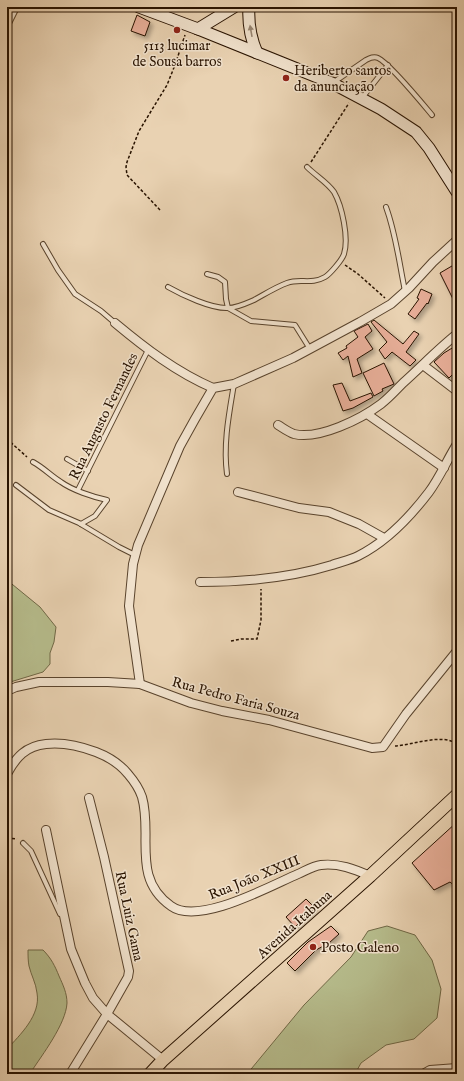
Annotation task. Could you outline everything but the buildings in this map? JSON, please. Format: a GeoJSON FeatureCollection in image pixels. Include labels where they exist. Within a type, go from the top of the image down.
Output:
{"type":"FeatureCollection","features":[{"type":"Feature","properties":{"kind":"main road"},"geometry":{"type":"LineString","coordinates":[[138,7],[198,29],[332,83],[381,109],[416,132],[429,148],[457,192]]}},
{"type":"Feature","properties":{"kind":"main road"},"geometry":{"type":"LineString","coordinates":[[198,29],[234,7]]}},
{"type":"Feature","properties":{"kind":"main road"},"geometry":{"type":"LineString","coordinates":[[249,7],[250,27],[257,53]]}},
{"type":"Feature","properties":{"kind":"main road","name":"Avenida Itabuna"},"geometry":{"type":"LineString","coordinates":[[150,1074],[163,1060],[370,876],[457,795]]}},
{"type":"Feature","properties":{"kind":"street"},"geometry":{"type":"LineString","coordinates":[[7,23],[15,7]]}},
{"type":"Feature","properties":{"kind":"street"},"geometry":{"type":"LineString","coordinates":[[115,323],[148,350],[188,376],[213,388],[234,384],[310,349],[390,304],[457,240]]}},
{"type":"Feature","properties":{"kind":"street"},"geometry":{"type":"LineString","coordinates":[[278,425],[294,434],[310,435],[334,429],[367,414],[382,403],[457,334]]}},
{"type":"Feature","properties":{"kind":"street"},"geometry":{"type":"LineString","coordinates":[[423,365],[457,391]]}},
{"type":"Feature","properties":{"kind":"street"},"geometry":{"type":"LineString","coordinates":[[140,684],[129,606],[135,555],[180,446],[213,388]]}},
{"type":"Feature","properties":{"kind":"street"},"geometry":{"type":"LineString","coordinates":[[367,414],[444,468]]}},
{"type":"Feature","properties":{"kind":"street"},"geometry":{"type":"LineString","coordinates":[[200,582],[225,582],[261,579],[300,573],[356,557],[373,547],[396,528],[426,495],[444,468],[457,444]]}},
{"type":"Feature","properties":{"kind":"street"},"geometry":{"type":"LineString","coordinates":[[238,492],[299,508],[329,512],[359,524],[384,538]]}},
{"type":"Feature","properties":{"kind":"street"},"geometry":{"type":"LineString","coordinates":[[383,747],[406,714],[457,651]]}},
{"type":"Feature","properties":{"kind":"street","name":"Rua Pedro Faria Souza"},"geometry":{"type":"LineString","coordinates":[[7,691],[16,687],[40,682],[108,682],[140,684],[191,703],[222,711],[269,720],[372,748],[383,747]]}},
{"type":"Feature","properties":{"kind":"street","name":"Rua João XXIII"},"geometry":{"type":"LineString","coordinates":[[7,774],[15,760],[28,750],[38,745],[55,743],[82,747],[109,756],[119,764],[136,784],[142,796],[144,808],[145,857],[152,884],[159,897],[172,907],[179,910],[196,912],[205,911],[238,901],[319,865],[337,864],[370,876]]}},
{"type":"Feature","properties":{"kind":"street","name":"Rua Luiz Gama"},"geometry":{"type":"LineString","coordinates":[[70,1074],[107,1014],[128,977],[129,971],[89,798]]}},
{"type":"Feature","properties":{"kind":"street"},"geometry":{"type":"LineString","coordinates":[[46,830],[71,949],[81,975],[93,998],[107,1014],[163,1060]]}},
{"type":"Feature","properties":{"kind":"street"},"geometry":{"type":"LineString","coordinates":[[423,1074],[430,1070],[457,1068]]}},
{"type":"Feature","properties":{"kind":"lane"},"geometry":{"type":"LineString","coordinates":[[332,83],[370,58],[378,58],[388,65],[432,115]]}},
{"type":"Feature","properties":{"kind":"lane"},"geometry":{"type":"LineString","coordinates":[[358,96],[388,65]]}},
{"type":"Feature","properties":{"kind":"lane"},"geometry":{"type":"LineString","coordinates":[[168,287],[180,294],[214,306],[228,308],[240,306],[254,300],[288,282],[301,280],[309,282],[318,281],[327,276],[340,262],[344,254],[345,229],[338,202],[333,192],[326,182],[316,176],[307,167]]}},
{"type":"Feature","properties":{"kind":"lane"},"geometry":{"type":"LineString","coordinates":[[386,206],[396,238],[405,291]]}},
{"type":"Feature","properties":{"kind":"lane"},"geometry":{"type":"LineString","coordinates":[[43,244],[58,270],[75,294],[115,323]]}},
{"type":"Feature","properties":{"kind":"lane"},"geometry":{"type":"LineString","coordinates":[[207,274],[218,277],[225,282],[228,308],[251,321],[295,325],[310,349]]}},
{"type":"Feature","properties":{"kind":"lane","name":"Rua Augusto Fernandes"},"geometry":{"type":"LineString","coordinates":[[78,490],[148,350]]}},
{"type":"Feature","properties":{"kind":"lane"},"geometry":{"type":"LineString","coordinates":[[227,474],[225,451],[234,384]]}},
{"type":"Feature","properties":{"kind":"lane"},"geometry":{"type":"LineString","coordinates":[[67,459],[88,471]]}},
{"type":"Feature","properties":{"kind":"lane"},"geometry":{"type":"LineString","coordinates":[[33,462],[43,467],[62,484],[78,490],[86,495],[107,500],[94,516],[81,524]]}},
{"type":"Feature","properties":{"kind":"lane"},"geometry":{"type":"LineString","coordinates":[[16,486],[48,510],[81,524],[135,555]]}},
{"type":"Feature","properties":{"kind":"lane"},"geometry":{"type":"LineString","coordinates":[[23,843],[31,851],[66,927]]}},
{"type":"Feature","properties":{"kind":"path"},"geometry":{"type":"LineString","coordinates":[[160,210],[127,175],[126,168],[139,132],[167,85],[176,65],[188,26]]}},
{"type":"Feature","properties":{"kind":"path"},"geometry":{"type":"LineString","coordinates":[[307,167],[358,96]]}},
{"type":"Feature","properties":{"kind":"path"},"geometry":{"type":"LineString","coordinates":[[337,264],[346,266],[358,274],[381,293],[390,304]]}},
{"type":"Feature","properties":{"kind":"path"},"geometry":{"type":"LineString","coordinates":[[7,439],[33,462]]}},
{"type":"Feature","properties":{"kind":"path"},"geometry":{"type":"LineString","coordinates":[[231,641],[241,639],[257,639],[261,620],[261,579]]}},
{"type":"Feature","properties":{"kind":"path"},"geometry":{"type":"LineString","coordinates":[[383,747],[404,746],[436,739],[447,739],[457,744]]}},
{"type":"Feature","properties":{"kind":"path"},"geometry":{"type":"LineString","coordinates":[[7,838],[15,838],[23,843]]}},
{"type":"Feature","properties":{"kind":"green space"},"geometry":{"type":"Polygon","coordinates":[[[7,580],[40,607],[56,627],[54,642],[50,653],[50,664],[43,672],[7,683],[7,580]]]}},
{"type":"Feature","properties":{"kind":"green space"},"geometry":{"type":"Polygon","coordinates":[[[387,926],[415,935],[432,960],[441,989],[437,1018],[414,1039],[386,1045],[361,1063],[355,1074],[247,1074],[304,1005],[351,957],[368,931],[387,926]]]}},
{"type":"Feature","properties":{"kind":"green space"},"geometry":{"type":"Polygon","coordinates":[[[28,950],[43,950],[52,962],[66,992],[66,1011],[53,1039],[31,1072],[28,1074],[7,1074],[7,1049],[28,1024],[36,1009],[36,989],[29,966],[28,950]]]}},
{"type":"Feature","properties":{"kind":"place","name":"5113 lucimar de Sousa barros"},"geometry":{"type":"Point","coordinates":[177,30]}},
{"type":"Feature","properties":{"kind":"place","name":"Heriberto santos da anunciação"},"geometry":{"type":"Point","coordinates":[286,78]}},
{"type":"Feature","properties":{"kind":"place","name":"Posto Galeno"},"geometry":{"type":"Point","coordinates":[313,947]}}]}
